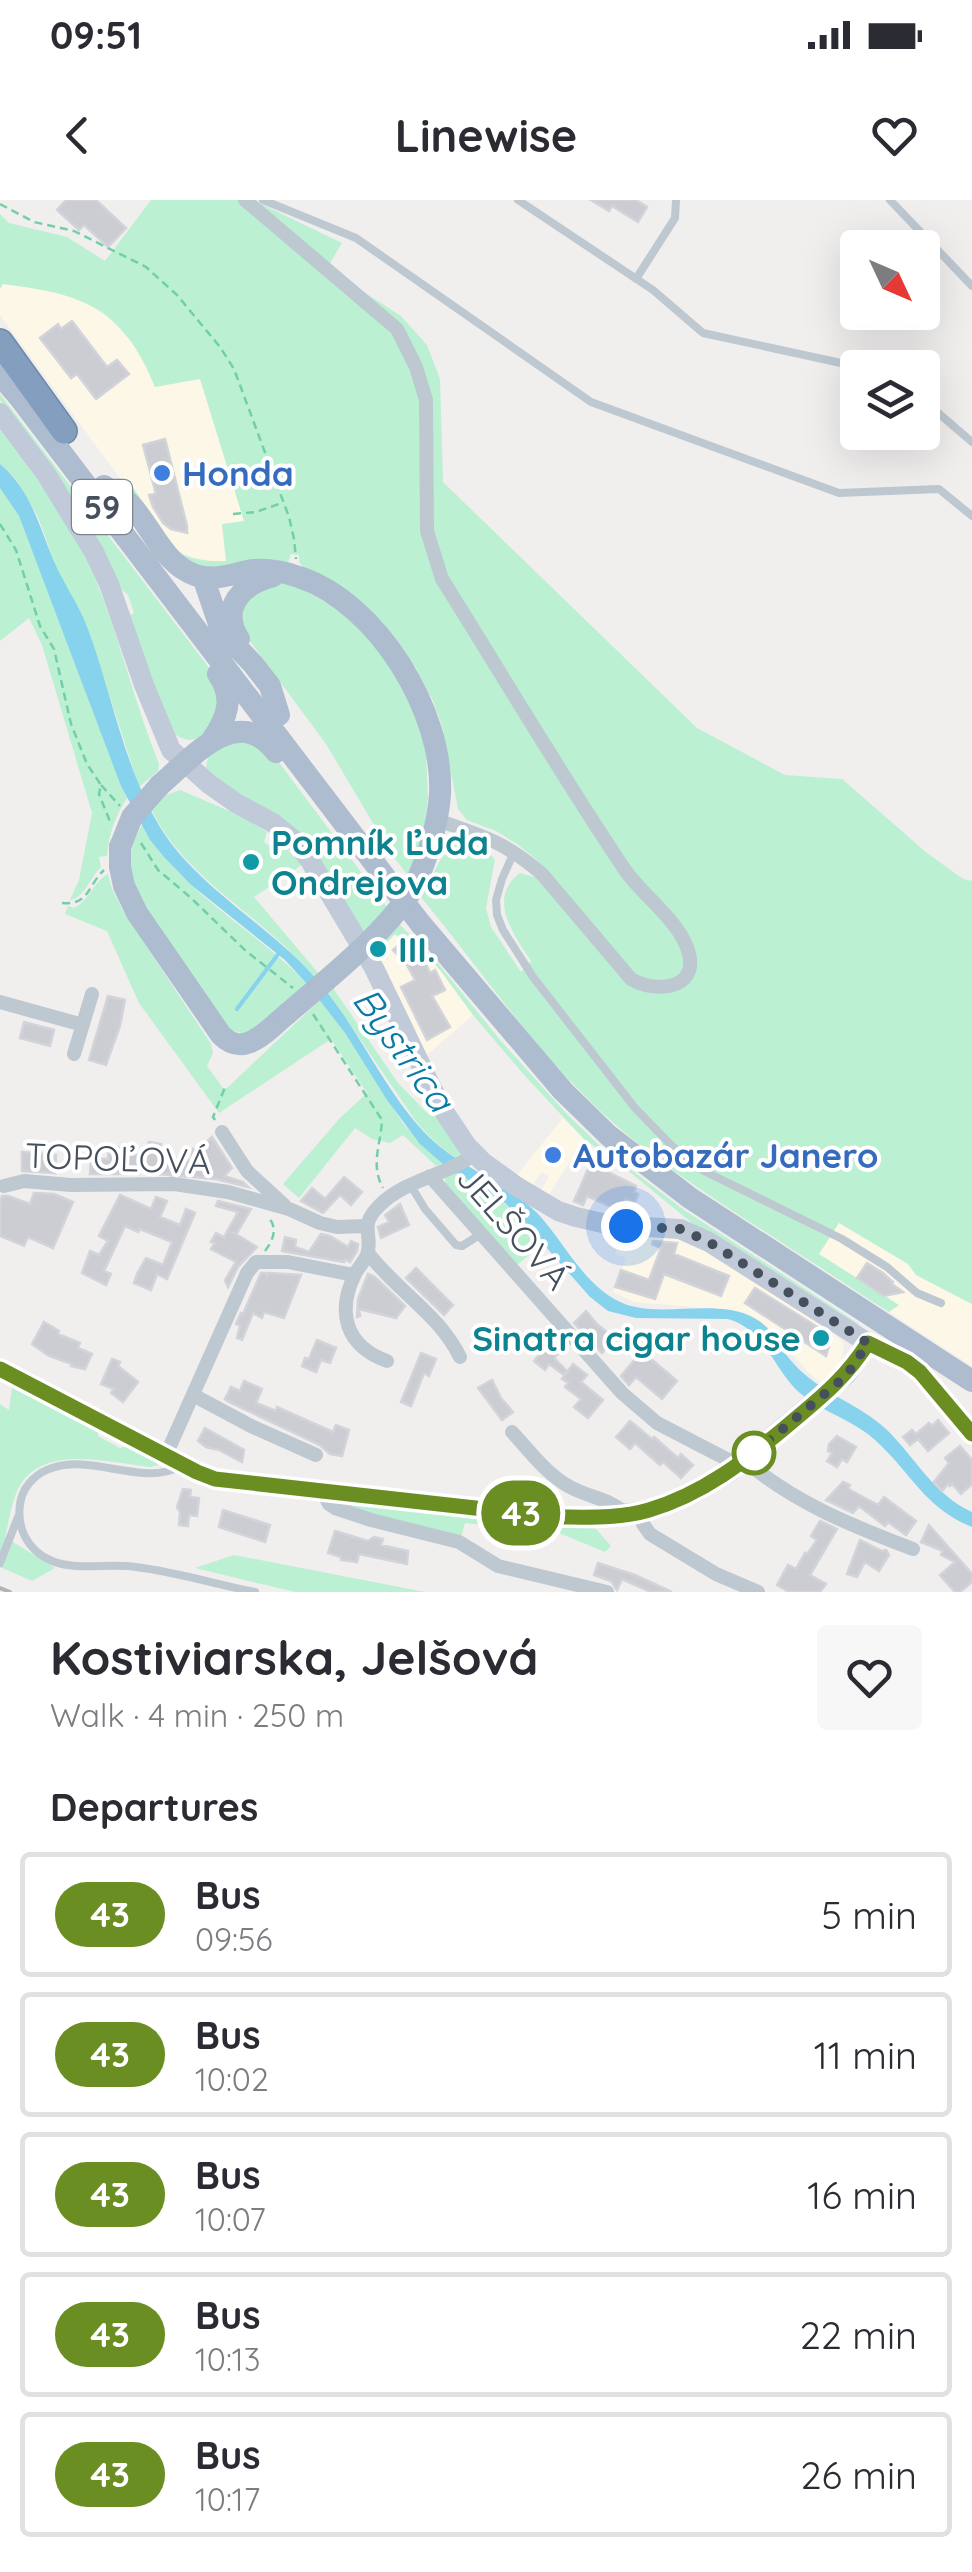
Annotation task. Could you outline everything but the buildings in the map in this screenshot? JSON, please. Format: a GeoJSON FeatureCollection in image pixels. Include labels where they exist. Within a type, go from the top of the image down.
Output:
{"type":"FeatureCollection","features":[{"type":"Feature","properties":{"kind":"highway"},"geometry":{"type":"LineString","coordinates":[[1,343],[64,431]]}},
{"type":"Feature","properties":{"kind":"main road","name":"59"},"geometry":{"type":"LineString","coordinates":[[0,376],[420,923],[562,1091],[631,1154],[720,1219],[972,1381]]}},
{"type":"Feature","properties":{"kind":"main road","name":"59"},"geometry":{"type":"LineString","coordinates":[[64,431],[421,906],[475,988]]}},
{"type":"Feature","properties":{"kind":"main road"},"geometry":{"type":"LineString","coordinates":[[104,486],[128,502],[171,558],[188,572],[220,578],[254,570],[288,574],[314,583],[359,615],[381,637],[412,682],[436,754],[438,820],[423,868],[402,904],[288,1014],[250,1042],[232,1044],[182,981],[137,913],[124,886],[122,848],[132,817],[160,786],[211,742],[231,732],[258,734],[310,780]]}},
{"type":"Feature","properties":{"kind":"main road"},"geometry":{"type":"LineString","coordinates":[[253,664],[231,626],[230,615],[244,589],[257,580],[288,574]]}},
{"type":"Feature","properties":{"kind":"main road"},"geometry":{"type":"LineString","coordinates":[[203,577],[219,624],[270,686],[279,715]]}},
{"type":"Feature","properties":{"kind":"main road"},"geometry":{"type":"LineString","coordinates":[[202,640],[229,701],[223,723],[211,742]]}},
{"type":"Feature","properties":{"kind":"street"},"geometry":{"type":"LineString","coordinates":[[245,200],[398,329],[426,400],[427,531],[442,580],[628,873],[682,936],[691,957],[687,974],[676,985],[659,988],[631,979],[542,874],[486,836],[438,820]]}},
{"type":"Feature","properties":{"kind":"street"},"geometry":{"type":"LineString","coordinates":[[0,412],[56,490],[94,552],[171,750],[209,784],[294,840],[309,859],[374,968],[441,1107],[471,1157],[558,1211],[611,1224],[680,1229],[709,1242],[868,1343],[907,1362],[972,1434]]}},
{"type":"Feature","properties":{"kind":"street"},"geometry":{"type":"LineString","coordinates":[[74,1054],[92,994]]}},
{"type":"Feature","properties":{"kind":"street"},"geometry":{"type":"LineString","coordinates":[[0,1002],[82,1025]]}},
{"type":"Feature","properties":{"kind":"street","name":"TOPOĽOVÁ"},"geometry":{"type":"LineString","coordinates":[[222,1132],[248,1171],[288,1209]]}},
{"type":"Feature","properties":{"kind":"street"},"geometry":{"type":"LineString","coordinates":[[388,1361],[366,1352],[348,1329],[348,1294],[368,1253],[366,1226],[371,1215],[389,1198],[471,1157]]}},
{"type":"Feature","properties":{"kind":"street","name":"JELŠOVÁ"},"geometry":{"type":"LineString","coordinates":[[436,1173],[481,1234],[599,1370],[639,1409],[678,1436],[742,1463],[844,1523],[914,1549]]}},
{"type":"Feature","properties":{"kind":"street","name":"TOPOĽOVÁ"},"geometry":{"type":"LineString","coordinates":[[4,1186],[24,1181],[71,1185],[174,1184],[228,1192],[288,1209],[320,1224],[366,1226]]}},
{"type":"Feature","properties":{"kind":"street"},"geometry":{"type":"LineString","coordinates":[[368,1253],[438,1321],[460,1357]]}},
{"type":"Feature","properties":{"kind":"street"},"geometry":{"type":"LineString","coordinates":[[175,1460],[196,1391],[247,1273],[256,1262],[301,1264],[354,1276]]}},
{"type":"Feature","properties":{"kind":"street"},"geometry":{"type":"LineString","coordinates":[[4,1375],[215,1479],[590,1518],[632,1513],[694,1492],[742,1463],[846,1376],[868,1343]]}},
{"type":"Feature","properties":{"kind":"street"},"geometry":{"type":"LineString","coordinates":[[196,1391],[251,1426],[316,1455]]}},
{"type":"Feature","properties":{"kind":"street"},"geometry":{"type":"LineString","coordinates":[[512,1432],[558,1480],[632,1513],[650,1534],[716,1574],[758,1592]]}},
{"type":"Feature","properties":{"kind":"street"},"geometry":{"type":"LineString","coordinates":[[322,1491],[335,1508],[459,1542],[498,1566],[607,1592]]}},
{"type":"Feature","properties":{"kind":"lane"},"geometry":{"type":"LineString","coordinates":[[263,200],[356,238],[591,402],[839,493],[939,489],[972,516]]}},
{"type":"Feature","properties":{"kind":"lane"},"geometry":{"type":"LineString","coordinates":[[518,200],[636,279],[703,333],[840,363]]}},
{"type":"Feature","properties":{"kind":"lane"},"geometry":{"type":"LineString","coordinates":[[636,279],[675,218],[676,200]]}},
{"type":"Feature","properties":{"kind":"lane"},"geometry":{"type":"LineString","coordinates":[[890,200],[972,286]]}},
{"type":"Feature","properties":{"kind":"lane"},"geometry":{"type":"LineString","coordinates":[[940,414],[972,442]]}},
{"type":"Feature","properties":{"kind":"lane"},"geometry":{"type":"LineString","coordinates":[[514,852],[496,900],[503,930],[533,977],[646,1120],[704,1171],[842,1239],[900,1276],[917,1293],[942,1303]]}},
{"type":"Feature","properties":{"kind":"lane"},"geometry":{"type":"LineString","coordinates":[[411,1186],[456,1245],[462,1246],[481,1234]]}},
{"type":"Feature","properties":{"kind":"lane"},"geometry":{"type":"LineString","coordinates":[[0,1564],[18,1516],[22,1492],[40,1473],[67,1464],[168,1472],[175,1460]]}},
{"type":"Feature","properties":{"kind":"lane"},"geometry":{"type":"LineString","coordinates":[[18,1516],[27,1540],[51,1560],[137,1567],[255,1592]]}},
{"type":"Feature","properties":{"kind":"path"},"geometry":{"type":"LineString","coordinates":[[0,204],[34,222],[74,232],[146,268],[178,296],[220,347],[234,369],[284,502],[296,560],[288,574]]}},
{"type":"Feature","properties":{"kind":"path"},"geometry":{"type":"LineString","coordinates":[[234,514],[256,512],[284,502]]}},
{"type":"Feature","properties":{"kind":"path"},"geometry":{"type":"LineString","coordinates":[[0,524],[16,550],[40,626],[54,650],[76,737],[101,785],[99,794],[122,848],[190,896],[293,988]]}},
{"type":"Feature","properties":{"kind":"path"},"geometry":{"type":"LineString","coordinates":[[62,903],[76,904],[82,900],[122,848]]}},
{"type":"Feature","properties":{"kind":"path"},"geometry":{"type":"LineString","coordinates":[[312,1012],[382,1120],[376,1150],[377,1177],[389,1198]]}},
{"type":"Feature","properties":{"kind":"path"},"geometry":{"type":"LineString","coordinates":[[213,1117],[226,1085]]}},
{"type":"Feature","properties":{"kind":"path"},"geometry":{"type":"LineString","coordinates":[[260,1260],[273,1239],[274,1229],[267,1214]]}},
{"type":"Feature","properties":{"kind":"shaded area"},"geometry":{"type":"Polygon","coordinates":[[[3,284],[53,290],[88,303],[109,318],[133,344],[155,387],[200,378],[244,521],[222,525],[226,561],[192,557],[166,541],[0,315],[3,284]]]}},
{"type":"Feature","properties":{"kind":"shaded area"},"geometry":{"type":"Polygon","coordinates":[[[396,934],[411,950],[416,946],[440,970],[473,1015],[427,1055],[374,955],[396,934]]]}},
{"type":"Feature","properties":{"kind":"shaded area"},"geometry":{"type":"Polygon","coordinates":[[[563,1118],[584,1139],[549,1195],[541,1191],[549,1176],[542,1172],[532,1185],[517,1175],[563,1118]]]}},
{"type":"Feature","properties":{"kind":"shaded area"},"geometry":{"type":"Polygon","coordinates":[[[839,1222],[908,1264],[916,1275],[972,1304],[972,1366],[889,1312],[898,1305],[819,1254],[839,1222]]]}},
{"type":"Feature","properties":{"kind":"shaded area"},"geometry":{"type":"Polygon","coordinates":[[[622,1234],[655,1234],[682,1240],[733,1264],[833,1332],[844,1343],[840,1368],[825,1387],[755,1318],[739,1311],[635,1302],[613,1292],[626,1258],[615,1254],[622,1234]]]}},
{"type":"Feature","properties":{"kind":"green space"},"geometry":{"type":"Polygon","coordinates":[[[151,200],[253,200],[342,243],[327,268],[401,316],[427,345],[440,379],[443,482],[697,728],[785,775],[842,779],[927,853],[963,879],[972,881],[972,1304],[916,1275],[908,1264],[839,1223],[819,1254],[899,1305],[889,1312],[663,1163],[568,1078],[421,897],[447,847],[466,843],[486,851],[495,860],[486,908],[491,927],[521,972],[531,961],[506,917],[505,894],[520,873],[559,884],[517,844],[467,820],[458,809],[442,726],[433,701],[416,668],[389,632],[303,567],[299,555],[291,554],[288,563],[212,567],[184,559],[162,538],[131,492],[134,489],[172,546],[194,558],[226,561],[222,524],[244,521],[200,379],[155,387],[129,339],[97,309],[56,293],[3,284],[0,289],[0,214],[9,223],[67,237],[105,261],[151,200]]]}},
{"type":"Feature","properties":{"kind":"green space"},"geometry":{"type":"Polygon","coordinates":[[[0,394],[210,669],[223,704],[209,728],[197,738],[190,740],[172,732],[127,617],[134,613],[128,595],[118,586],[83,512],[0,400],[0,394]]]}},
{"type":"Feature","properties":{"kind":"green space"},"geometry":{"type":"Polygon","coordinates":[[[0,430],[63,516],[102,596],[159,764],[158,771],[139,787],[87,626],[58,572],[38,517],[16,480],[0,464],[0,430]]]}},
{"type":"Feature","properties":{"kind":"green space"},"geometry":{"type":"Polygon","coordinates":[[[0,488],[19,516],[127,798],[113,826],[107,856],[99,857],[101,867],[84,891],[70,900],[79,880],[92,813],[42,645],[29,618],[0,641],[0,488]]]}},
{"type":"Feature","properties":{"kind":"green space"},"geometry":{"type":"Polygon","coordinates":[[[288,582],[345,612],[374,640],[416,710],[426,755],[428,797],[424,833],[410,878],[392,855],[326,744],[243,632],[240,612],[257,586],[288,582]]]}},
{"type":"Feature","properties":{"kind":"green space"},"geometry":{"type":"Polygon","coordinates":[[[238,736],[275,757],[402,927],[432,956],[565,1112],[599,1145],[684,1210],[859,1324],[853,1325],[692,1223],[584,1139],[525,1076],[417,946],[412,950],[395,934],[374,955],[317,857],[211,776],[206,767],[208,757],[238,736]]]}},
{"type":"Feature","properties":{"kind":"green space"},"geometry":{"type":"Polygon","coordinates":[[[180,790],[241,816],[267,832],[264,842],[269,846],[278,840],[302,865],[254,897],[319,974],[315,977],[192,865],[163,831],[152,811],[166,795],[180,790]]]}},
{"type":"Feature","properties":{"kind":"green space"},"geometry":{"type":"Polygon","coordinates":[[[142,825],[158,849],[197,891],[307,984],[246,1034],[230,1030],[145,914],[128,864],[142,825]]]}},
{"type":"Feature","properties":{"kind":"green space"},"geometry":{"type":"Polygon","coordinates":[[[108,874],[124,912],[211,1044],[213,1053],[207,1066],[223,1088],[320,1000],[404,1125],[443,1164],[436,1166],[403,1135],[390,1143],[372,1139],[355,1128],[299,1198],[283,1184],[367,1093],[331,1039],[219,1113],[139,1003],[107,931],[65,914],[68,906],[79,905],[108,874]]]}},
{"type":"Feature","properties":{"kind":"green space"},"geometry":{"type":"Polygon","coordinates":[[[333,988],[398,1083],[426,1112],[439,1119],[465,1154],[456,1158],[415,1120],[328,992],[333,988]]]}},
{"type":"Feature","properties":{"kind":"green space"},"geometry":{"type":"Polygon","coordinates":[[[455,1171],[504,1203],[543,1243],[516,1266],[446,1187],[445,1176],[455,1171]]]}},
{"type":"Feature","properties":{"kind":"green space"},"geometry":{"type":"Polygon","coordinates":[[[12,1387],[98,1431],[98,1436],[120,1448],[126,1446],[160,1460],[150,1467],[96,1460],[58,1461],[28,1476],[15,1496],[5,1537],[55,1568],[32,1581],[0,1567],[0,1404],[9,1410],[12,1387]]]}},
{"type":"Feature","properties":{"kind":"green space"},"geometry":{"type":"Polygon","coordinates":[[[330,1496],[537,1518],[596,1529],[611,1546],[605,1552],[559,1533],[465,1523],[461,1537],[372,1517],[330,1496]]]}},
{"type":"Feature","properties":{"kind":"green space"},"geometry":{"type":"Polygon","coordinates":[[[234,1555],[425,1592],[295,1592],[195,1568],[234,1555]]]}},
{"type":"Feature","properties":{"kind":"water"},"geometry":{"type":"Polygon","coordinates":[[[0,464],[28,499],[85,621],[137,780],[160,827],[191,867],[311,973],[413,1120],[456,1159],[529,1205],[584,1273],[616,1300],[649,1309],[723,1309],[762,1323],[804,1374],[886,1429],[936,1486],[972,1512],[972,1527],[930,1500],[865,1432],[800,1393],[749,1330],[728,1319],[636,1318],[608,1311],[590,1297],[505,1203],[443,1164],[420,1144],[307,984],[285,960],[190,884],[150,840],[121,786],[19,516],[0,488],[0,464]]]}},
{"type":"Feature","properties":{"kind":"waterway"},"geometry":{"type":"LineString","coordinates":[[237,1009],[279,953]]}},
{"type":"Feature","properties":{"kind":"railway"},"geometry":{"type":"LineString","coordinates":[[0,1588],[10,1592]]}},
{"type":"Feature","properties":{"kind":"bus line","name":"43"},"geometry":{"type":"LineString","coordinates":[[0,1369],[215,1479],[556,1517],[590,1518],[647,1511],[712,1483],[846,1376],[868,1343],[920,1372],[972,1434]]}},
{"type":"Feature","properties":{"kind":"place","name":"Honda"},"geometry":{"type":"Point","coordinates":[162,473]}},
{"type":"Feature","properties":{"kind":"place","name":"Pomník Ľuda Ondrejova"},"geometry":{"type":"Point","coordinates":[251,862]}},
{"type":"Feature","properties":{"kind":"place","name":"III."},"geometry":{"type":"Point","coordinates":[378,949]}},
{"type":"Feature","properties":{"kind":"place","name":"Autobazár Janero"},"geometry":{"type":"Point","coordinates":[553,1155]}},
{"type":"Feature","properties":{"kind":"place","name":"Sinatra cigar house"},"geometry":{"type":"Point","coordinates":[821,1338]}},
{"type":"Feature","properties":{"kind":"route"},"geometry":{"type":"LineString","coordinates":[[626,1226],[667,1226],[690,1232],[868,1343],[846,1376],[754,1453]]}},
{"type":"Feature","properties":{"kind":"water label","name":"Bystrica"},"geometry":{"type":"Point","coordinates":[404,1049]}}]}
